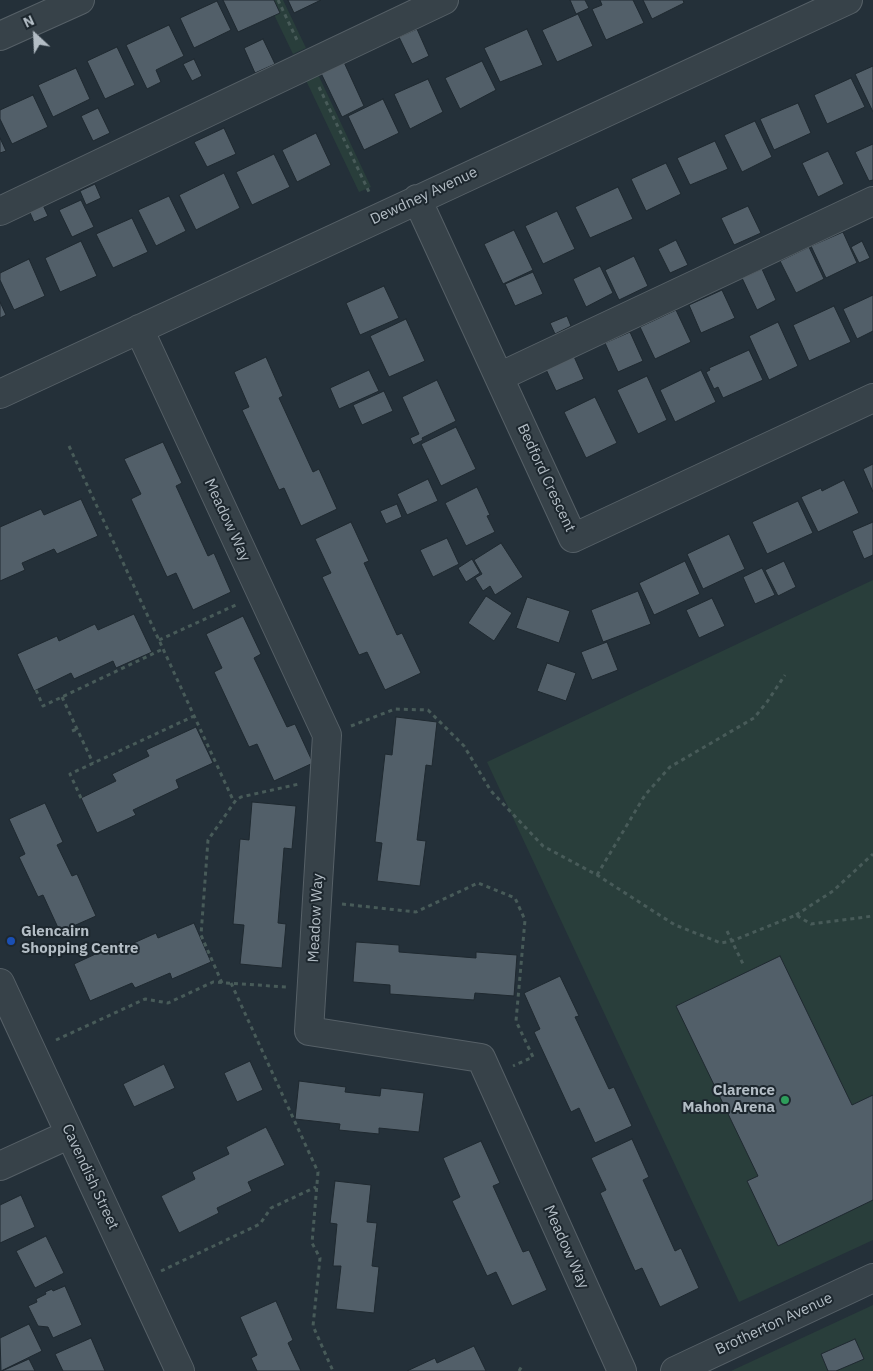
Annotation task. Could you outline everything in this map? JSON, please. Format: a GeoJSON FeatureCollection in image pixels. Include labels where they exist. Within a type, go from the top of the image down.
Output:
{"type":"FeatureCollection","features":[{"type":"Feature","properties":{"kind":"street"},"geometry":{"type":"LineString","coordinates":[[0,36],[80,0]]}},
{"type":"Feature","properties":{"kind":"street"},"geometry":{"type":"LineString","coordinates":[[0,210],[444,0]]}},
{"type":"Feature","properties":{"kind":"street","name":"Dewdney Avenue"},"geometry":{"type":"LineString","coordinates":[[0,394],[848,0]]}},
{"type":"Feature","properties":{"kind":"street","name":"Bedford Crescent"},"geometry":{"type":"LineString","coordinates":[[417,199],[573,538],[873,398]]}},
{"type":"Feature","properties":{"kind":"street"},"geometry":{"type":"LineString","coordinates":[[499,376],[873,201]]}},
{"type":"Feature","properties":{"kind":"street","name":"Meadow Way"},"geometry":{"type":"LineString","coordinates":[[139,328],[327,735],[309,1031],[481,1058],[622,1371]]}},
{"type":"Feature","properties":{"kind":"street","name":"Cavendish Street"},"geometry":{"type":"LineString","coordinates":[[0,983],[180,1371]]}},
{"type":"Feature","properties":{"kind":"street"},"geometry":{"type":"LineString","coordinates":[[0,1166],[70,1134]]}},
{"type":"Feature","properties":{"kind":"street","name":"Brotherton Avenue"},"geometry":{"type":"LineString","coordinates":[[675,1371],[873,1278]]}},
{"type":"Feature","properties":{"kind":"path"},"geometry":{"type":"LineString","coordinates":[[278,0],[380,216]]}},
{"type":"Feature","properties":{"kind":"path"},"geometry":{"type":"LineString","coordinates":[[68,446],[234,802]]}},
{"type":"Feature","properties":{"kind":"path"},"geometry":{"type":"LineString","coordinates":[[159,640],[261,593]]}},
{"type":"Feature","properties":{"kind":"path"},"geometry":{"type":"LineString","coordinates":[[36,690],[43,706],[163,650]]}},
{"type":"Feature","properties":{"kind":"path"},"geometry":{"type":"LineString","coordinates":[[597,875],[645,795],[670,768],[754,718],[768,702],[785,675]]}},
{"type":"Feature","properties":{"kind":"path"},"geometry":{"type":"LineString","coordinates":[[62,697],[93,763]]}},
{"type":"Feature","properties":{"kind":"path"},"geometry":{"type":"LineString","coordinates":[[327,735],[395,709],[428,710],[464,746],[491,791],[544,846],[597,875],[675,925],[721,943],[732,941],[796,915],[833,891],[873,854]]}},
{"type":"Feature","properties":{"kind":"path"},"geometry":{"type":"LineString","coordinates":[[81,798],[70,774],[194,716]]}},
{"type":"Feature","properties":{"kind":"path"},"geometry":{"type":"LineString","coordinates":[[72,731],[77,728]]}},
{"type":"Feature","properties":{"kind":"path"},"geometry":{"type":"LineString","coordinates":[[222,983],[201,936],[208,840],[234,802],[241,797],[324,778]]}},
{"type":"Feature","properties":{"kind":"path"},"geometry":{"type":"LineString","coordinates":[[317,901],[416,912],[478,883],[515,898],[525,920],[516,1021],[532,1057],[489,1077]]}},
{"type":"Feature","properties":{"kind":"path"},"geometry":{"type":"LineString","coordinates":[[796,915],[811,924],[873,916]]}},
{"type":"Feature","properties":{"kind":"path"},"geometry":{"type":"LineString","coordinates":[[727,931],[744,966]]}},
{"type":"Feature","properties":{"kind":"path"},"geometry":{"type":"LineString","coordinates":[[32,1052],[145,999],[168,1003],[214,982],[311,989]]}},
{"type":"Feature","properties":{"kind":"path"},"geometry":{"type":"LineString","coordinates":[[231,983],[318,1172],[312,1243],[320,1258],[313,1326],[334,1371]]}},
{"type":"Feature","properties":{"kind":"path"},"geometry":{"type":"LineString","coordinates":[[138,1281],[260,1224],[271,1208],[317,1187]]}},
{"type":"Feature","properties":{"kind":"path"},"geometry":{"type":"LineString","coordinates":[[519,1371],[522,1366]]}},
{"type":"Feature","properties":{"kind":"green space"},"geometry":{"type":"Polygon","coordinates":[[[267,0],[283,0],[306,48],[293,54],[267,0]]]}},
{"type":"Feature","properties":{"kind":"green space"},"geometry":{"type":"Polygon","coordinates":[[[315,68],[371,187],[359,192],[303,74],[315,68]]]}},
{"type":"Feature","properties":{"kind":"green space"},"geometry":{"type":"Polygon","coordinates":[[[873,580],[873,1240],[739,1302],[487,762],[873,580]]]}},
{"type":"Feature","properties":{"kind":"green space"},"geometry":{"type":"Polygon","coordinates":[[[873,1305],[873,1371],[731,1371],[873,1305]]]}},
{"type":"Feature","properties":{"kind":"building"},"geometry":{"type":"Polygon","coordinates":[[[223,0],[274,0],[280,13],[238,32],[223,0]]]}},
{"type":"Feature","properties":{"kind":"building"},"geometry":{"type":"Polygon","coordinates":[[[288,0],[321,0],[294,13],[288,0]]]}},
{"type":"Feature","properties":{"kind":"building"},"geometry":{"type":"Polygon","coordinates":[[[570,0],[585,0],[589,8],[576,14],[570,0]]]}},
{"type":"Feature","properties":{"kind":"building"},"geometry":{"type":"Polygon","coordinates":[[[600,0],[633,0],[644,23],[606,40],[592,9],[602,5],[600,0]]]}},
{"type":"Feature","properties":{"kind":"building"},"geometry":{"type":"Polygon","coordinates":[[[643,0],[683,0],[684,3],[652,19],[643,0]]]}},
{"type":"Feature","properties":{"kind":"building"},"geometry":{"type":"Polygon","coordinates":[[[217,1],[231,30],[194,48],[180,18],[217,1]]]}},
{"type":"Feature","properties":{"kind":"building"},"geometry":{"type":"Polygon","coordinates":[[[578,14],[593,46],[557,62],[542,30],[578,14]]]}},
{"type":"Feature","properties":{"kind":"building"},"geometry":{"type":"Polygon","coordinates":[[[169,25],[184,56],[156,70],[161,82],[147,89],[126,45],[169,25]]]}},
{"type":"Feature","properties":{"kind":"building"},"geometry":{"type":"Polygon","coordinates":[[[417,29],[429,56],[412,64],[399,37],[417,29]]]}},
{"type":"Feature","properties":{"kind":"building"},"geometry":{"type":"Polygon","coordinates":[[[527,29],[543,65],[500,82],[484,48],[527,29]]]}},
{"type":"Feature","properties":{"kind":"building"},"geometry":{"type":"Polygon","coordinates":[[[263,39],[275,64],[255,73],[244,48],[263,39]]]}},
{"type":"Feature","properties":{"kind":"building"},"geometry":{"type":"Polygon","coordinates":[[[117,47],[135,85],[105,99],[87,61],[117,47]]]}},
{"type":"Feature","properties":{"kind":"building"},"geometry":{"type":"Polygon","coordinates":[[[194,59],[202,76],[192,81],[183,64],[194,59]]]}},
{"type":"Feature","properties":{"kind":"building"},"geometry":{"type":"Polygon","coordinates":[[[343,60],[364,106],[342,117],[320,71],[343,60]]]}},
{"type":"Feature","properties":{"kind":"building"},"geometry":{"type":"Polygon","coordinates":[[[482,61],[496,90],[460,109],[445,78],[482,61]]]}},
{"type":"Feature","properties":{"kind":"building"},"geometry":{"type":"Polygon","coordinates":[[[873,66],[873,112],[855,74],[873,66]]]}},
{"type":"Feature","properties":{"kind":"building"},"geometry":{"type":"Polygon","coordinates":[[[76,68],[90,99],[53,117],[38,85],[76,68]]]}},
{"type":"Feature","properties":{"kind":"building"},"geometry":{"type":"Polygon","coordinates":[[[851,78],[865,107],[827,124],[814,95],[851,78]]]}},
{"type":"Feature","properties":{"kind":"building"},"geometry":{"type":"Polygon","coordinates":[[[428,79],[443,112],[410,129],[394,94],[428,79]]]}},
{"type":"Feature","properties":{"kind":"building"},"geometry":{"type":"Polygon","coordinates":[[[33,95],[48,127],[12,144],[0,119],[0,110],[33,95]]]}},
{"type":"Feature","properties":{"kind":"building"},"geometry":{"type":"Polygon","coordinates":[[[383,99],[399,133],[364,150],[348,116],[383,99]]]}},
{"type":"Feature","properties":{"kind":"building"},"geometry":{"type":"Polygon","coordinates":[[[798,103],[811,133],[774,150],[760,119],[798,103]]]}},
{"type":"Feature","properties":{"kind":"building"},"geometry":{"type":"Polygon","coordinates":[[[98,108],[110,133],[93,141],[81,116],[98,108]]]}},
{"type":"Feature","properties":{"kind":"building"},"geometry":{"type":"Polygon","coordinates":[[[755,121],[772,157],[742,172],[724,135],[755,121]]]}},
{"type":"Feature","properties":{"kind":"building"},"geometry":{"type":"Polygon","coordinates":[[[224,128],[236,154],[207,167],[194,142],[224,128]]]}},
{"type":"Feature","properties":{"kind":"building"},"geometry":{"type":"Polygon","coordinates":[[[316,133],[331,165],[297,182],[282,150],[316,133]]]}},
{"type":"Feature","properties":{"kind":"building"},"geometry":{"type":"Polygon","coordinates":[[[0,138],[6,151],[0,153],[0,138]]]}},
{"type":"Feature","properties":{"kind":"building"},"geometry":{"type":"Polygon","coordinates":[[[715,141],[728,169],[690,185],[677,158],[715,141]]]}},
{"type":"Feature","properties":{"kind":"building"},"geometry":{"type":"Polygon","coordinates":[[[873,144],[873,180],[869,181],[855,152],[873,144]]]}},
{"type":"Feature","properties":{"kind":"building"},"geometry":{"type":"Polygon","coordinates":[[[828,151],[844,184],[818,197],[802,163],[828,151]]]}},
{"type":"Feature","properties":{"kind":"building"},"geometry":{"type":"Polygon","coordinates":[[[274,154],[290,187],[252,205],[236,172],[274,154]]]}},
{"type":"Feature","properties":{"kind":"building"},"geometry":{"type":"Polygon","coordinates":[[[666,163],[681,194],[646,211],[631,179],[666,163]]]}},
{"type":"Feature","properties":{"kind":"building"},"geometry":{"type":"Polygon","coordinates":[[[224,173],[240,208],[196,230],[179,195],[224,173]]]}},
{"type":"Feature","properties":{"kind":"building"},"geometry":{"type":"Polygon","coordinates":[[[95,184],[101,198],[86,205],[80,191],[95,184]]]}},
{"type":"Feature","properties":{"kind":"building"},"geometry":{"type":"Polygon","coordinates":[[[618,187],[633,219],[590,238],[575,207],[618,187]]]}},
{"type":"Feature","properties":{"kind":"building"},"geometry":{"type":"Polygon","coordinates":[[[169,196],[186,231],[156,246],[138,210],[169,196]]]}},
{"type":"Feature","properties":{"kind":"building"},"geometry":{"type":"Polygon","coordinates":[[[81,200],[94,227],[72,237],[59,210],[81,200]]]}},
{"type":"Feature","properties":{"kind":"building"},"geometry":{"type":"Polygon","coordinates":[[[41,201],[48,216],[34,222],[28,208],[41,201]]]}},
{"type":"Feature","properties":{"kind":"building"},"geometry":{"type":"Polygon","coordinates":[[[748,206],[761,233],[734,245],[721,218],[748,206]]]}},
{"type":"Feature","properties":{"kind":"building"},"geometry":{"type":"Polygon","coordinates":[[[557,211],[575,249],[543,264],[525,226],[557,211]]]}},
{"type":"Feature","properties":{"kind":"building"},"geometry":{"type":"Polygon","coordinates":[[[132,218],[148,252],[113,268],[96,234],[132,218]]]}},
{"type":"Feature","properties":{"kind":"building"},"geometry":{"type":"Polygon","coordinates":[[[514,230],[533,270],[503,284],[484,244],[514,230]]]}},
{"type":"Feature","properties":{"kind":"building"},"geometry":{"type":"Polygon","coordinates":[[[843,232],[857,263],[826,278],[811,246],[843,232]]]}},
{"type":"Feature","properties":{"kind":"building"},"geometry":{"type":"Polygon","coordinates":[[[676,240],[688,265],[670,273],[658,249],[676,240]]]}},
{"type":"Feature","properties":{"kind":"building"},"geometry":{"type":"Polygon","coordinates":[[[81,241],[97,276],[60,292],[45,258],[81,241]]]}},
{"type":"Feature","properties":{"kind":"building"},"geometry":{"type":"Polygon","coordinates":[[[862,241],[870,258],[859,263],[851,247],[862,241]]]}},
{"type":"Feature","properties":{"kind":"building"},"geometry":{"type":"Polygon","coordinates":[[[809,247],[824,279],[796,293],[780,261],[809,247]]]}},
{"type":"Feature","properties":{"kind":"building"},"geometry":{"type":"Polygon","coordinates":[[[634,256],[648,286],[619,300],[605,270],[634,256]]]}},
{"type":"Feature","properties":{"kind":"building"},"geometry":{"type":"Polygon","coordinates":[[[29,259],[45,296],[14,310],[0,280],[0,273],[29,259]]]}},
{"type":"Feature","properties":{"kind":"building"},"geometry":{"type":"Polygon","coordinates":[[[600,266],[613,293],[586,307],[573,279],[600,266]]]}},
{"type":"Feature","properties":{"kind":"building"},"geometry":{"type":"Polygon","coordinates":[[[762,269],[776,300],[757,310],[742,278],[762,269]]]}},
{"type":"Feature","properties":{"kind":"building"},"geometry":{"type":"Polygon","coordinates":[[[533,272],[543,294],[515,306],[505,284],[533,272]]]}},
{"type":"Feature","properties":{"kind":"building"},"geometry":{"type":"Polygon","coordinates":[[[384,286],[399,318],[360,335],[346,303],[384,286]]]}},
{"type":"Feature","properties":{"kind":"building"},"geometry":{"type":"Polygon","coordinates":[[[722,290],[735,318],[701,333],[689,305],[722,290]]]}},
{"type":"Feature","properties":{"kind":"building"},"geometry":{"type":"Polygon","coordinates":[[[873,295],[873,331],[857,339],[843,309],[873,295]]]}},
{"type":"Feature","properties":{"kind":"building"},"geometry":{"type":"Polygon","coordinates":[[[0,302],[6,315],[0,318],[0,302]]]}},
{"type":"Feature","properties":{"kind":"building"},"geometry":{"type":"Polygon","coordinates":[[[834,306],[851,342],[809,361],[793,325],[834,306]]]}},
{"type":"Feature","properties":{"kind":"building"},"geometry":{"type":"Polygon","coordinates":[[[676,310],[691,342],[655,359],[640,327],[676,310]]]}},
{"type":"Feature","properties":{"kind":"building"},"geometry":{"type":"Polygon","coordinates":[[[567,316],[571,326],[555,334],[550,323],[567,316]]]}},
{"type":"Feature","properties":{"kind":"building"},"geometry":{"type":"Polygon","coordinates":[[[406,319],[425,361],[389,377],[370,336],[406,319]]]}},
{"type":"Feature","properties":{"kind":"building"},"geometry":{"type":"Polygon","coordinates":[[[778,322],[798,366],[769,380],[749,336],[778,322]]]}},
{"type":"Feature","properties":{"kind":"building"},"geometry":{"type":"Polygon","coordinates":[[[630,332],[643,361],[618,372],[605,343],[630,332]]]}},
{"type":"Feature","properties":{"kind":"building"},"geometry":{"type":"Polygon","coordinates":[[[749,350],[763,380],[723,398],[718,387],[714,389],[706,372],[710,370],[709,368],[749,350]]]}},
{"type":"Feature","properties":{"kind":"building"},"geometry":{"type":"Polygon","coordinates":[[[572,352],[584,379],[556,391],[544,365],[572,352]]]}},
{"type":"Feature","properties":{"kind":"building"},"geometry":{"type":"Polygon","coordinates":[[[266,357],[283,396],[279,398],[313,472],[319,469],[337,509],[301,526],[284,488],[279,490],[242,410],[249,407],[234,372],[266,357]]]}},
{"type":"Feature","properties":{"kind":"building"},"geometry":{"type":"Polygon","coordinates":[[[369,370],[379,391],[339,409],[330,388],[369,370]]]}},
{"type":"Feature","properties":{"kind":"building"},"geometry":{"type":"Polygon","coordinates":[[[701,370],[716,402],[675,422],[660,390],[701,370]]]}},
{"type":"Feature","properties":{"kind":"building"},"geometry":{"type":"Polygon","coordinates":[[[647,376],[667,420],[638,434],[617,390],[647,376]]]}},
{"type":"Feature","properties":{"kind":"building"},"geometry":{"type":"Polygon","coordinates":[[[437,380],[456,421],[422,438],[423,440],[413,445],[410,438],[419,434],[402,397],[437,380]]]}},
{"type":"Feature","properties":{"kind":"building"},"geometry":{"type":"Polygon","coordinates":[[[384,391],[393,411],[362,425],[353,405],[384,391]]]}},
{"type":"Feature","properties":{"kind":"building"},"geometry":{"type":"Polygon","coordinates":[[[595,397],[617,443],[586,458],[564,412],[595,397]]]}},
{"type":"Feature","properties":{"kind":"building"},"geometry":{"type":"Polygon","coordinates":[[[456,427],[476,469],[441,486],[421,444],[456,427]]]}},
{"type":"Feature","properties":{"kind":"building"},"geometry":{"type":"Polygon","coordinates":[[[163,442],[182,483],[176,486],[208,556],[214,553],[231,592],[193,610],[176,573],[167,577],[131,499],[141,494],[124,459],[163,442]]]}},
{"type":"Feature","properties":{"kind":"building"},"geometry":{"type":"Polygon","coordinates":[[[873,464],[873,492],[863,469],[873,464]]]}},
{"type":"Feature","properties":{"kind":"building"},"geometry":{"type":"Polygon","coordinates":[[[428,479],[438,501],[407,515],[397,494],[428,479]]]}},
{"type":"Feature","properties":{"kind":"building"},"geometry":{"type":"Polygon","coordinates":[[[844,480],[859,513],[818,532],[801,497],[821,488],[822,491],[844,480]]]}},
{"type":"Feature","properties":{"kind":"building"},"geometry":{"type":"Polygon","coordinates":[[[477,487],[490,515],[487,516],[495,532],[466,546],[445,503],[477,487]]]}},
{"type":"Feature","properties":{"kind":"building"},"geometry":{"type":"Polygon","coordinates":[[[81,499],[98,536],[57,554],[54,549],[22,563],[25,570],[0,581],[0,527],[41,509],[44,515],[81,499]]]}},
{"type":"Feature","properties":{"kind":"building"},"geometry":{"type":"Polygon","coordinates":[[[798,501],[813,533],[767,554],[752,522],[798,501]]]}},
{"type":"Feature","properties":{"kind":"building"},"geometry":{"type":"Polygon","coordinates":[[[397,504],[402,517],[386,524],[380,511],[397,504]]]}},
{"type":"Feature","properties":{"kind":"building"},"geometry":{"type":"Polygon","coordinates":[[[351,522],[369,561],[364,563],[397,635],[402,633],[421,673],[385,690],[367,652],[359,655],[322,577],[331,573],[315,539],[351,522]]]}},
{"type":"Feature","properties":{"kind":"building"},"geometry":{"type":"Polygon","coordinates":[[[873,522],[873,555],[864,559],[852,531],[873,522]]]}},
{"type":"Feature","properties":{"kind":"building"},"geometry":{"type":"Polygon","coordinates":[[[729,534],[745,569],[703,589],[687,554],[729,534]]]}},
{"type":"Feature","properties":{"kind":"building"},"geometry":{"type":"Polygon","coordinates":[[[447,538],[459,564],[433,577],[420,550],[447,538]]]}},
{"type":"Feature","properties":{"kind":"building"},"geometry":{"type":"Polygon","coordinates":[[[501,543],[523,577],[495,595],[490,586],[483,591],[475,578],[482,574],[474,560],[501,543]]]}},
{"type":"Feature","properties":{"kind":"building"},"geometry":{"type":"Polygon","coordinates":[[[472,559],[480,573],[466,582],[458,568],[472,559]]]}},
{"type":"Feature","properties":{"kind":"building"},"geometry":{"type":"Polygon","coordinates":[[[685,561],[700,594],[654,615],[639,583],[685,561]]]}},
{"type":"Feature","properties":{"kind":"building"},"geometry":{"type":"Polygon","coordinates":[[[784,561],[796,587],[778,596],[765,570],[784,561]]]}},
{"type":"Feature","properties":{"kind":"building"},"geometry":{"type":"Polygon","coordinates":[[[762,568],[775,595],[755,604],[743,577],[762,568]]]}},
{"type":"Feature","properties":{"kind":"building"},"geometry":{"type":"Polygon","coordinates":[[[638,591],[651,624],[603,642],[591,610],[638,591]]]}},
{"type":"Feature","properties":{"kind":"building"},"geometry":{"type":"Polygon","coordinates":[[[486,596],[512,613],[494,641],[468,623],[486,596]]]}},
{"type":"Feature","properties":{"kind":"building"},"geometry":{"type":"Polygon","coordinates":[[[527,597],[570,611],[559,643],[516,628],[527,597]]]}},
{"type":"Feature","properties":{"kind":"building"},"geometry":{"type":"Polygon","coordinates":[[[712,598],[725,626],[699,638],[686,610],[712,598]]]}},
{"type":"Feature","properties":{"kind":"building"},"geometry":{"type":"Polygon","coordinates":[[[134,614],[152,652],[116,668],[113,661],[74,679],[71,673],[34,691],[17,654],[57,636],[59,641],[95,624],[98,630],[134,614]]]}},
{"type":"Feature","properties":{"kind":"building"},"geometry":{"type":"Polygon","coordinates":[[[243,616],[261,654],[254,658],[287,727],[295,724],[313,763],[274,781],[257,744],[249,747],[214,672],[222,668],[206,634],[243,616]]]}},
{"type":"Feature","properties":{"kind":"building"},"geometry":{"type":"Polygon","coordinates":[[[607,642],[618,670],[592,680],[581,652],[607,642]]]}},
{"type":"Feature","properties":{"kind":"building"},"geometry":{"type":"Polygon","coordinates":[[[547,663],[576,673],[566,701],[537,691],[547,663]]]}},
{"type":"Feature","properties":{"kind":"building"},"geometry":{"type":"Polygon","coordinates":[[[396,717],[437,722],[432,766],[426,765],[417,840],[426,841],[420,886],[377,881],[382,843],[375,842],[385,754],[392,755],[396,717]]]}},
{"type":"Feature","properties":{"kind":"building"},"geometry":{"type":"Polygon","coordinates":[[[196,727],[213,763],[176,780],[179,788],[133,810],[136,815],[97,833],[81,798],[116,781],[112,774],[149,756],[146,750],[196,727]]]}},
{"type":"Feature","properties":{"kind":"building"},"geometry":{"type":"Polygon","coordinates":[[[252,802],[296,806],[292,849],[284,848],[278,923],[286,924],[282,968],[240,964],[244,925],[233,924],[240,839],[249,840],[252,802]]]}},
{"type":"Feature","properties":{"kind":"building"},"geometry":{"type":"Polygon","coordinates":[[[45,803],[63,842],[57,845],[72,876],[77,874],[96,916],[60,932],[43,895],[38,897],[19,857],[25,854],[9,819],[45,803]]]}},
{"type":"Feature","properties":{"kind":"building"},"geometry":{"type":"Polygon","coordinates":[[[194,923],[211,962],[172,979],[170,973],[135,988],[132,983],[90,1001],[74,964],[115,945],[118,950],[156,933],[158,938],[194,923]]]}},
{"type":"Feature","properties":{"kind":"building"},"geometry":{"type":"Polygon","coordinates":[[[356,942],[399,945],[399,952],[476,958],[476,952],[517,955],[514,996],[475,993],[474,1000],[390,994],[390,985],[353,982],[356,942]]]}},
{"type":"Feature","properties":{"kind":"building","name":"Clarence Mahon Arena"},"geometry":{"type":"Polygon","coordinates":[[[780,956],[852,1105],[873,1095],[873,1200],[778,1246],[747,1181],[758,1176],[676,1006],[780,956]]]}},
{"type":"Feature","properties":{"kind":"building"},"geometry":{"type":"Polygon","coordinates":[[[560,976],[579,1016],[575,1017],[609,1089],[614,1087],[632,1126],[595,1143],[579,1108],[571,1112],[534,1032],[540,1029],[524,993],[560,976]]]}},
{"type":"Feature","properties":{"kind":"building"},"geometry":{"type":"Polygon","coordinates":[[[250,1061],[263,1090],[237,1102],[224,1073],[250,1061]]]}},
{"type":"Feature","properties":{"kind":"building"},"geometry":{"type":"Polygon","coordinates":[[[164,1064],[175,1088],[134,1107],[123,1084],[164,1064]]]}},
{"type":"Feature","properties":{"kind":"building"},"geometry":{"type":"Polygon","coordinates":[[[299,1081],[346,1087],[345,1092],[380,1096],[381,1088],[424,1093],[419,1132],[379,1128],[379,1134],[339,1130],[340,1124],[295,1119],[299,1081]]]}},
{"type":"Feature","properties":{"kind":"building"},"geometry":{"type":"Polygon","coordinates":[[[266,1127],[285,1165],[248,1182],[252,1191],[217,1208],[219,1213],[179,1233],[161,1196],[195,1179],[192,1172],[229,1154],[226,1147],[266,1127]]]}},
{"type":"Feature","properties":{"kind":"building"},"geometry":{"type":"Polygon","coordinates":[[[632,1139],[649,1177],[643,1180],[675,1251],[681,1248],[699,1288],[660,1307],[642,1268],[635,1271],[600,1193],[606,1190],[591,1158],[632,1139]]]}},
{"type":"Feature","properties":{"kind":"building"},"geometry":{"type":"Polygon","coordinates":[[[481,1141],[500,1183],[493,1186],[523,1252],[529,1250],[547,1290],[512,1306],[496,1272],[487,1276],[452,1201],[460,1197],[443,1158],[481,1141]]]}},
{"type":"Feature","properties":{"kind":"building"},"geometry":{"type":"Polygon","coordinates":[[[335,1181],[371,1185],[367,1222],[377,1223],[372,1266],[379,1267],[374,1313],[336,1309],[341,1266],[333,1266],[337,1224],[330,1223],[335,1181]]]}},
{"type":"Feature","properties":{"kind":"building"},"geometry":{"type":"Polygon","coordinates":[[[21,1195],[35,1227],[0,1243],[0,1205],[21,1195]]]}},
{"type":"Feature","properties":{"kind":"building"},"geometry":{"type":"Polygon","coordinates":[[[46,1236],[64,1273],[35,1288],[16,1251],[46,1236]]]}},
{"type":"Feature","properties":{"kind":"building"},"geometry":{"type":"Polygon","coordinates":[[[65,1286],[82,1325],[53,1338],[48,1327],[38,1326],[28,1306],[37,1302],[36,1299],[46,1294],[45,1292],[65,1286]]]}},
{"type":"Feature","properties":{"kind":"building"},"geometry":{"type":"Polygon","coordinates":[[[276,1301],[293,1340],[288,1343],[301,1371],[257,1371],[251,1358],[257,1355],[240,1317],[276,1301]]]}},
{"type":"Feature","properties":{"kind":"building"},"geometry":{"type":"Polygon","coordinates":[[[29,1324],[42,1351],[1,1371],[0,1338],[29,1324]]]}},
{"type":"Feature","properties":{"kind":"building"},"geometry":{"type":"Polygon","coordinates":[[[91,1338],[105,1371],[63,1371],[55,1354],[91,1338]]]}},
{"type":"Feature","properties":{"kind":"building"},"geometry":{"type":"Polygon","coordinates":[[[855,1339],[864,1359],[836,1371],[828,1371],[821,1354],[855,1339]]]}},
{"type":"Feature","properties":{"kind":"building"},"geometry":{"type":"Polygon","coordinates":[[[474,1346],[486,1371],[407,1371],[435,1358],[437,1363],[474,1346]]]}},
{"type":"Feature","properties":{"kind":"building"},"geometry":{"type":"Polygon","coordinates":[[[29,1359],[35,1371],[2,1371],[29,1359]]]}},
{"type":"Feature","properties":{"kind":"place","name":"Glencairn Shopping Centre"},"geometry":{"type":"Point","coordinates":[11,941]}},
{"type":"Feature","properties":{"kind":"place","name":"Clarence Mahon Arena"},"geometry":{"type":"Point","coordinates":[785,1100]}}]}
